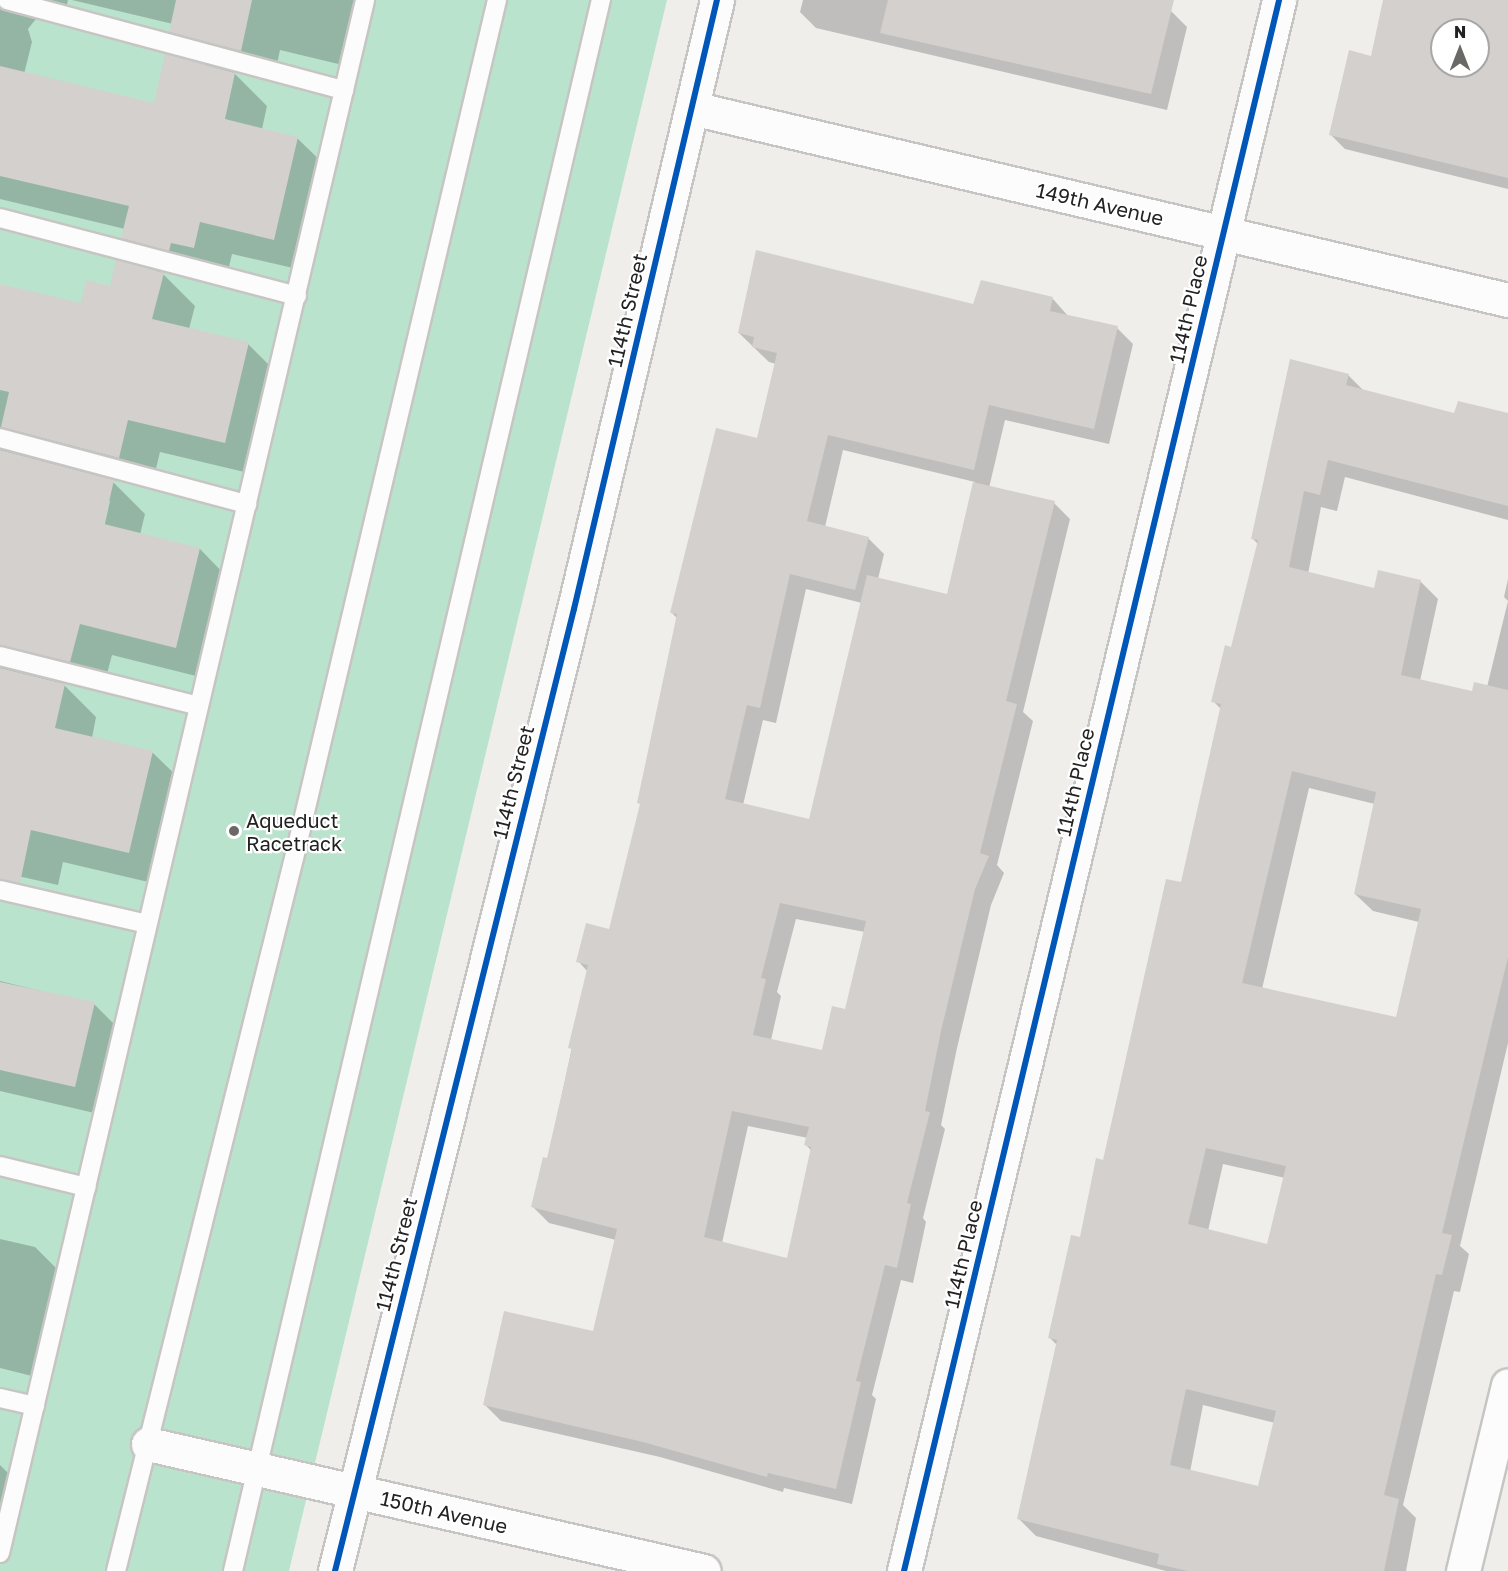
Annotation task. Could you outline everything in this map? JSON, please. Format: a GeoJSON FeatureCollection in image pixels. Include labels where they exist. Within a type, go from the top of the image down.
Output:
{"type":"FeatureCollection","features":[{"type":"Feature","properties":{"kind":"street","name":"114th Street"},"geometry":{"type":"LineString","coordinates":[[335,1571],[353,1491],[574,609],[717,0]]}},
{"type":"Feature","properties":{"kind":"street","name":"114th Place"},"geometry":{"type":"LineString","coordinates":[[904,1571],[1279,0]]}},
{"type":"Feature","properties":{"kind":"street","name":"149th Avenue"},"geometry":{"type":"LineString","coordinates":[[692,108],[1508,300]]}},
{"type":"Feature","properties":{"kind":"street"},"geometry":{"type":"LineString","coordinates":[[1463,1571],[1508,1385]]}},
{"type":"Feature","properties":{"kind":"street","name":"150th Avenue"},"geometry":{"type":"LineString","coordinates":[[148,1444],[704,1571]]}},
{"type":"Feature","properties":{"kind":"lane"},"geometry":{"type":"LineString","coordinates":[[7,0],[344,90]]}},
{"type":"Feature","properties":{"kind":"lane"},"geometry":{"type":"LineString","coordinates":[[0,1553],[365,0]]}},
{"type":"Feature","properties":{"kind":"lane"},"geometry":{"type":"LineString","coordinates":[[116,1571],[297,846],[497,0]]}},
{"type":"Feature","properties":{"kind":"lane"},"geometry":{"type":"LineString","coordinates":[[233,1571],[600,0]]}},
{"type":"Feature","properties":{"kind":"lane"},"geometry":{"type":"LineString","coordinates":[[0,218],[297,296]]}},
{"type":"Feature","properties":{"kind":"lane"},"geometry":{"type":"LineString","coordinates":[[0,438],[248,504]]}},
{"type":"Feature","properties":{"kind":"lane"},"geometry":{"type":"LineString","coordinates":[[0,656],[199,706]]}},
{"type":"Feature","properties":{"kind":"lane"},"geometry":{"type":"LineString","coordinates":[[0,890],[147,924]]}},
{"type":"Feature","properties":{"kind":"lane"},"geometry":{"type":"LineString","coordinates":[[0,1166],[86,1187]]}},
{"type":"Feature","properties":{"kind":"lane"},"geometry":{"type":"LineString","coordinates":[[0,1398],[36,1406]]}},
{"type":"Feature","properties":{"kind":"green space","name":"Aqueduct Racetrack"},"geometry":{"type":"Polygon","coordinates":[[[0,0],[667,0],[289,1571],[0,1571],[0,0]]]}},
{"type":"Feature","properties":{"kind":"building"},"geometry":{"type":"Polygon","coordinates":[[[176,0],[252,0],[241,51],[169,32],[176,0]]]}},
{"type":"Feature","properties":{"kind":"building"},"geometry":{"type":"Polygon","coordinates":[[[888,0],[1174,0],[1151,94],[880,33],[888,0]]]}},
{"type":"Feature","properties":{"kind":"building"},"geometry":{"type":"Polygon","coordinates":[[[1383,0],[1508,0],[1508,178],[1329,135],[1349,50],[1371,56],[1383,0]]]}},
{"type":"Feature","properties":{"kind":"building"},"geometry":{"type":"Polygon","coordinates":[[[165,54],[235,73],[225,119],[298,137],[274,240],[200,222],[194,248],[171,243],[169,251],[121,238],[129,206],[0,176],[0,66],[154,103],[165,54]]]}},
{"type":"Feature","properties":{"kind":"building"},"geometry":{"type":"Polygon","coordinates":[[[756,250],[973,304],[981,280],[1053,297],[1050,311],[1118,326],[1094,429],[989,405],[974,470],[828,435],[807,521],[869,537],[855,590],[790,574],[760,708],[747,705],[725,799],[809,819],[867,575],[947,594],[973,482],[1055,501],[1006,701],[1017,704],[980,853],[989,856],[975,889],[941,1031],[925,1111],[930,1112],[907,1203],[911,1204],[897,1268],[885,1265],[856,1381],[861,1382],[836,1489],[768,1473],[767,1477],[643,1442],[483,1405],[504,1311],[593,1331],[617,1229],[531,1207],[543,1157],[547,1158],[572,1049],[568,1048],[588,965],[576,962],[586,923],[609,929],[640,804],[637,803],[677,614],[670,613],[716,428],[757,438],[777,353],[752,347],[754,337],[738,333],[756,250]],[[780,903],[761,978],[766,979],[753,1035],[822,1050],[832,1006],[845,1009],[866,921],[780,903]],[[732,1111],[704,1237],[787,1258],[811,1147],[804,1145],[809,1127],[732,1111]]]}},
{"type":"Feature","properties":{"kind":"building"},"geometry":{"type":"Polygon","coordinates":[[[116,260],[164,273],[152,319],[249,342],[225,443],[128,420],[119,458],[1,427],[9,392],[0,390],[0,284],[81,303],[86,280],[110,286],[116,260]]]}},
{"type":"Feature","properties":{"kind":"building"},"geometry":{"type":"Polygon","coordinates":[[[1290,359],[1349,374],[1346,385],[1454,413],[1458,401],[1508,413],[1508,506],[1328,460],[1320,495],[1304,491],[1289,567],[1374,588],[1378,570],[1421,580],[1401,675],[1472,691],[1474,682],[1508,690],[1508,957],[1442,1233],[1452,1235],[1442,1275],[1436,1274],[1384,1495],[1399,1499],[1384,1571],[1188,1571],[1157,1564],[1159,1554],[1017,1519],[1057,1340],[1048,1338],[1071,1235],[1080,1237],[1096,1158],[1103,1160],[1166,879],[1181,882],[1221,704],[1211,702],[1225,645],[1231,647],[1258,540],[1251,539],[1290,359]],[[1292,771],[1242,983],[1396,1017],[1421,909],[1354,894],[1376,792],[1292,771]],[[1206,1148],[1188,1224],[1267,1244],[1286,1166],[1206,1148]],[[1186,1389],[1170,1465],[1258,1486],[1276,1411],[1186,1389]]]}},
{"type":"Feature","properties":{"kind":"building"},"geometry":{"type":"Polygon","coordinates":[[[0,450],[114,480],[104,524],[200,548],[176,648],[80,624],[70,662],[0,645],[0,450]]]}},
{"type":"Feature","properties":{"kind":"building"},"geometry":{"type":"Polygon","coordinates":[[[0,668],[65,684],[55,728],[153,751],[129,853],[31,830],[20,883],[0,879],[0,668]]]}},
{"type":"Feature","properties":{"kind":"building"},"geometry":{"type":"Polygon","coordinates":[[[0,982],[95,1002],[75,1087],[0,1070],[0,982]]]}},
{"type":"Feature","properties":{"kind":"cycle path"},"geometry":{"type":"LineString","coordinates":[[335,1571],[574,609],[717,0]]}},
{"type":"Feature","properties":{"kind":"cycle path"},"geometry":{"type":"LineString","coordinates":[[904,1571],[1279,0]]}},
{"type":"Feature","properties":{"kind":"place","name":"Aqueduct Racetrack"},"geometry":{"type":"Point","coordinates":[234,831]}}]}
